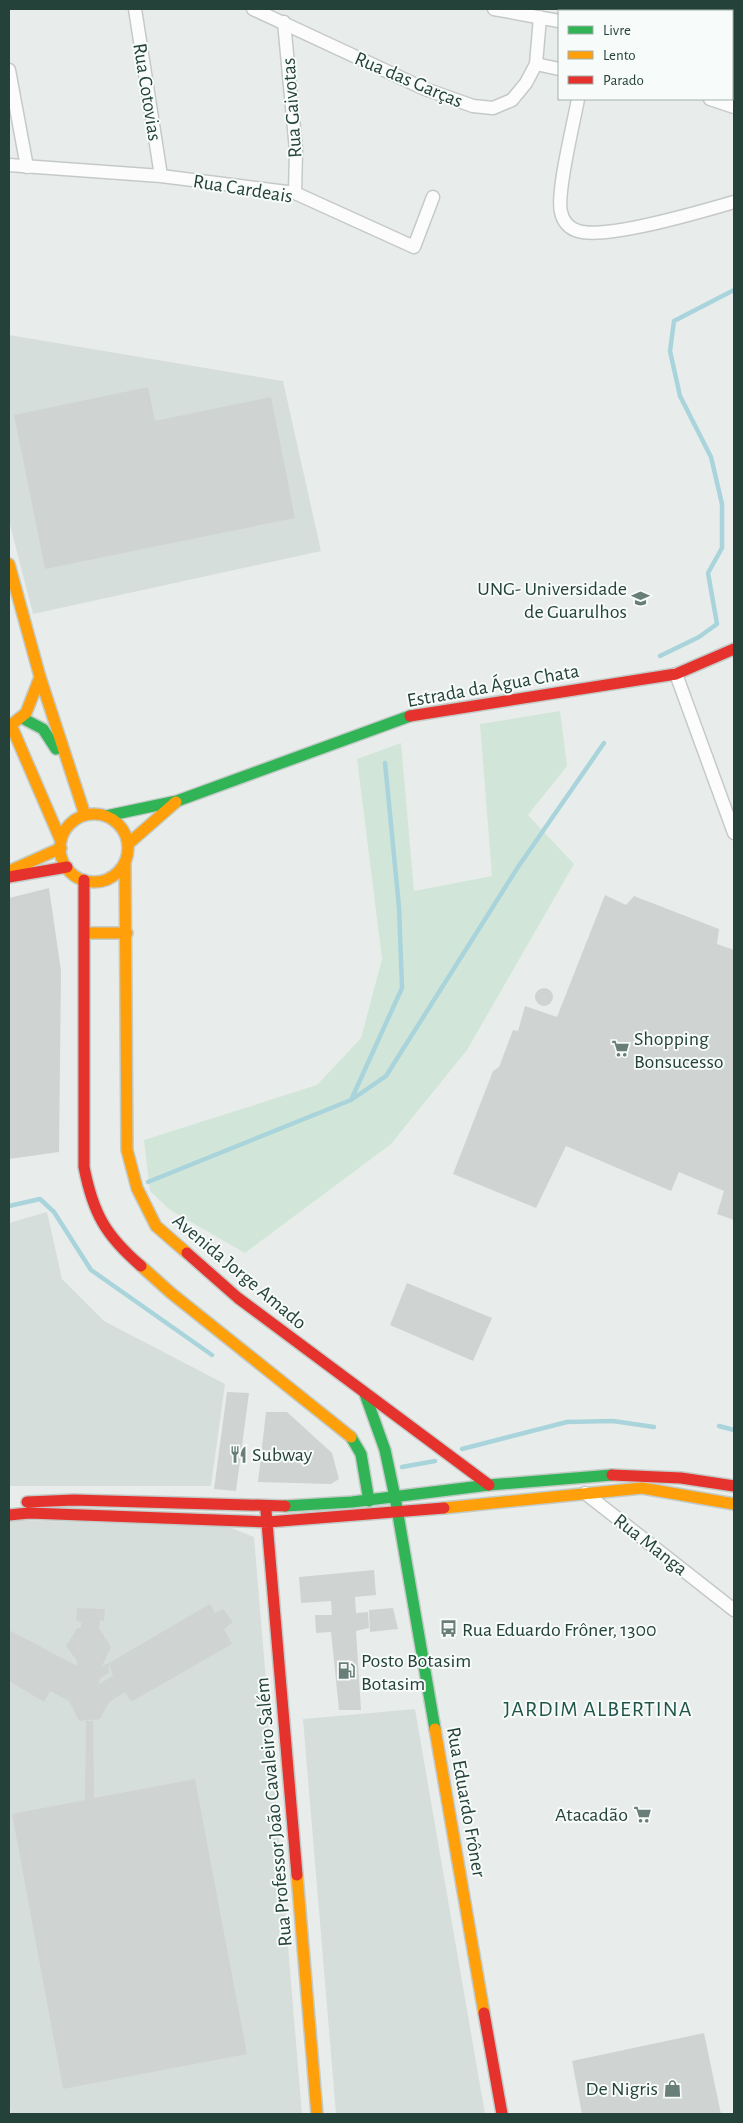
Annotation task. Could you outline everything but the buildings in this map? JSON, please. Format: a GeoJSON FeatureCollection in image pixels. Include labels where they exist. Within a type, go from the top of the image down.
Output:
{"type":"FeatureCollection","features":[{"type":"Feature","properties":{"kind":"street","name":"Rua Cotovias"},"geometry":{"type":"LineString","coordinates":[[135,9],[161,176]]}},
{"type":"Feature","properties":{"kind":"street","name":"Rua das Garças"},"geometry":{"type":"LineString","coordinates":[[253,9],[425,89],[474,106],[493,108],[512,100],[526,83],[536,64],[540,17]]}},
{"type":"Feature","properties":{"kind":"street"},"geometry":{"type":"LineString","coordinates":[[494,9],[558,21]]}},
{"type":"Feature","properties":{"kind":"street","name":"Rua Gaivotas"},"geometry":{"type":"LineString","coordinates":[[284,22],[296,150],[295,194]]}},
{"type":"Feature","properties":{"kind":"street"},"geometry":{"type":"LineString","coordinates":[[536,64],[558,69]]}},
{"type":"Feature","properties":{"kind":"street"},"geometry":{"type":"LineString","coordinates":[[9,70],[27,167]]}},
{"type":"Feature","properties":{"kind":"street"},"geometry":{"type":"LineString","coordinates":[[578,100],[560,200],[563,219],[569,227],[590,233],[606,232],[681,216],[734,202]]}},
{"type":"Feature","properties":{"kind":"street"},"geometry":{"type":"LineString","coordinates":[[713,100],[734,107]]}},
{"type":"Feature","properties":{"kind":"street","name":"Rua Cardeais"},"geometry":{"type":"LineString","coordinates":[[9,165],[161,176],[295,194],[414,247],[433,197]]}},
{"type":"Feature","properties":{"kind":"street"},"geometry":{"type":"LineString","coordinates":[[9,564],[40,677],[85,815]]}},
{"type":"Feature","properties":{"kind":"street","name":"Estrada da Água Chata"},"geometry":{"type":"LineString","coordinates":[[106,816],[177,801],[415,714],[676,674],[734,650]]}},
{"type":"Feature","properties":{"kind":"street"},"geometry":{"type":"LineString","coordinates":[[676,674],[734,833]]}},
{"type":"Feature","properties":{"kind":"street"},"geometry":{"type":"LineString","coordinates":[[14,721],[30,707],[40,677]]}},
{"type":"Feature","properties":{"kind":"street"},"geometry":{"type":"LineString","coordinates":[[14,721],[43,729],[72,778]]}},
{"type":"Feature","properties":{"kind":"street"},"geometry":{"type":"LineString","coordinates":[[9,871],[61,845],[70,825],[85,815],[96,814],[106,816],[117,823],[125,832],[128,844],[125,863],[119,871],[103,881],[84,880],[74,875],[67,868],[61,845],[14,721]]}},
{"type":"Feature","properties":{"kind":"street","name":"Estrada da Água Chata"},"geometry":{"type":"LineString","coordinates":[[128,844],[177,801]]}},
{"type":"Feature","properties":{"kind":"street","name":"Avenida Jorge Amado"},"geometry":{"type":"LineString","coordinates":[[125,863],[127,933],[127,1150],[137,1188],[156,1226],[238,1298],[489,1485]]}},
{"type":"Feature","properties":{"kind":"street"},"geometry":{"type":"LineString","coordinates":[[9,877],[67,868]]}},
{"type":"Feature","properties":{"kind":"street"},"geometry":{"type":"LineString","coordinates":[[84,880],[86,933],[84,1166],[90,1198],[105,1228],[126,1253],[170,1293],[350,1435],[361,1454],[369,1501]]}},
{"type":"Feature","properties":{"kind":"street"},"geometry":{"type":"LineString","coordinates":[[86,933],[127,933]]}},
{"type":"Feature","properties":{"kind":"street"},"geometry":{"type":"LineString","coordinates":[[365,1394],[385,1450],[395,1497]]}},
{"type":"Feature","properties":{"kind":"street"},"geometry":{"type":"LineString","coordinates":[[18,1502],[126,1501],[266,1507],[369,1501],[489,1485],[607,1475],[653,1476],[734,1486]]}},
{"type":"Feature","properties":{"kind":"street","name":"Rua Manga"},"geometry":{"type":"LineString","coordinates":[[567,1478],[734,1610]]}},
{"type":"Feature","properties":{"kind":"street"},"geometry":{"type":"LineString","coordinates":[[9,1515],[28,1513],[268,1522],[398,1512],[642,1488],[734,1504]]}},
{"type":"Feature","properties":{"kind":"street","name":"Rua Eduardo Frôner"},"geometry":{"type":"LineString","coordinates":[[395,1497],[502,2114]]}},
{"type":"Feature","properties":{"kind":"street","name":"Rua Professor João Cavaleiro Salém"},"geometry":{"type":"LineString","coordinates":[[266,1507],[317,2114]]}},
{"type":"Feature","properties":{"kind":"shaded area"},"geometry":{"type":"Polygon","coordinates":[[[9,335],[283,381],[321,551],[33,614],[9,521],[9,335]]]}},
{"type":"Feature","properties":{"kind":"shaded area"},"geometry":{"type":"Polygon","coordinates":[[[47,1212],[62,1279],[104,1321],[225,1384],[211,1486],[9,1486],[9,1223],[47,1212]]]}},
{"type":"Feature","properties":{"kind":"shaded area"},"geometry":{"type":"Polygon","coordinates":[[[9,1520],[226,1526],[254,1537],[302,2114],[11,2114],[9,2103],[9,1520]]]}},
{"type":"Feature","properties":{"kind":"shaded area"},"geometry":{"type":"Polygon","coordinates":[[[415,1709],[485,2114],[336,2114],[303,1719],[415,1709]]]}},
{"type":"Feature","properties":{"kind":"green space"},"geometry":{"type":"Polygon","coordinates":[[[560,711],[567,766],[528,815],[574,864],[467,1050],[391,1144],[245,1253],[170,1210],[150,1191],[144,1140],[317,1085],[361,1038],[382,959],[357,759],[401,743],[414,891],[492,876],[480,724],[560,711]]]}},
{"type":"Feature","properties":{"kind":"waterway"},"geometry":{"type":"LineString","coordinates":[[660,656],[699,637],[717,624],[708,573],[722,548],[722,504],[711,457],[680,396],[670,351],[674,321],[734,290]]}},
{"type":"Feature","properties":{"kind":"waterway"},"geometry":{"type":"LineString","coordinates":[[148,1182],[351,1100],[386,1076],[518,867],[604,743]]}},
{"type":"Feature","properties":{"kind":"waterway"},"geometry":{"type":"LineString","coordinates":[[351,1100],[402,988],[399,907],[385,763]]}},
{"type":"Feature","properties":{"kind":"waterway"},"geometry":{"type":"LineString","coordinates":[[9,1206],[40,1199],[54,1212],[91,1270],[212,1355]]}},
{"type":"Feature","properties":{"kind":"waterway"},"geometry":{"type":"LineString","coordinates":[[462,1449],[567,1422],[613,1421],[654,1427]]}},
{"type":"Feature","properties":{"kind":"waterway"},"geometry":{"type":"LineString","coordinates":[[719,1426],[734,1430]]}},
{"type":"Feature","properties":{"kind":"waterway"},"geometry":{"type":"LineString","coordinates":[[402,1467],[435,1461]]}},
{"type":"Feature","properties":{"kind":"traffic: fast"},"geometry":{"type":"LineString","coordinates":[[106,816],[177,801],[410,716]]}},
{"type":"Feature","properties":{"kind":"traffic: fast"},"geometry":{"type":"LineString","coordinates":[[22,718],[43,729],[56,749]]}},
{"type":"Feature","properties":{"kind":"traffic: fast"},"geometry":{"type":"LineString","coordinates":[[365,1394],[385,1450],[395,1497],[435,1729]]}},
{"type":"Feature","properties":{"kind":"traffic: fast"},"geometry":{"type":"LineString","coordinates":[[351,1437],[361,1454],[369,1501]]}},
{"type":"Feature","properties":{"kind":"traffic: fast"},"geometry":{"type":"LineString","coordinates":[[285,1506],[352,1502],[489,1485],[612,1475]]}},
{"type":"Feature","properties":{"kind":"traffic: slow"},"geometry":{"type":"LineString","coordinates":[[9,564],[40,677],[85,815]]}},
{"type":"Feature","properties":{"kind":"traffic: slow"},"geometry":{"type":"LineString","coordinates":[[40,677],[26,713],[11,725],[61,841]]}},
{"type":"Feature","properties":{"kind":"traffic: slow"},"geometry":{"type":"LineString","coordinates":[[128,844],[176,802]]}},
{"type":"Feature","properties":{"kind":"traffic: slow"},"geometry":{"type":"LineString","coordinates":[[94,814],[107,817],[118,824],[125,835],[128,848],[125,861],[118,872],[107,879],[94,882],[81,879],[70,872],[63,861],[60,848],[63,835],[70,824],[81,817],[94,814]]}},
{"type":"Feature","properties":{"kind":"traffic: slow"},"geometry":{"type":"LineString","coordinates":[[14,869],[61,848]]}},
{"type":"Feature","properties":{"kind":"traffic: slow"},"geometry":{"type":"LineString","coordinates":[[125,863],[127,1150],[137,1188],[156,1226],[187,1253]]}},
{"type":"Feature","properties":{"kind":"traffic: slow"},"geometry":{"type":"LineString","coordinates":[[86,933],[127,933]]}},
{"type":"Feature","properties":{"kind":"traffic: slow"},"geometry":{"type":"LineString","coordinates":[[141,1266],[171,1293],[351,1437]]}},
{"type":"Feature","properties":{"kind":"traffic: slow"},"geometry":{"type":"LineString","coordinates":[[444,1508],[642,1488],[734,1504]]}},
{"type":"Feature","properties":{"kind":"traffic: slow"},"geometry":{"type":"LineString","coordinates":[[435,1729],[484,2013]]}},
{"type":"Feature","properties":{"kind":"traffic: slow"},"geometry":{"type":"LineString","coordinates":[[297,1875],[317,2114]]}},
{"type":"Feature","properties":{"kind":"traffic: jam"},"geometry":{"type":"LineString","coordinates":[[410,716],[676,674],[734,649]]}},
{"type":"Feature","properties":{"kind":"traffic: jam"},"geometry":{"type":"LineString","coordinates":[[9,877],[67,867]]}},
{"type":"Feature","properties":{"kind":"traffic: jam"},"geometry":{"type":"LineString","coordinates":[[84,880],[84,1167],[92,1198],[102,1222],[118,1244],[141,1266]]}},
{"type":"Feature","properties":{"kind":"traffic: jam"},"geometry":{"type":"LineString","coordinates":[[187,1253],[238,1298],[489,1485]]}},
{"type":"Feature","properties":{"kind":"traffic: jam"},"geometry":{"type":"LineString","coordinates":[[612,1475],[681,1478],[734,1486]]}},
{"type":"Feature","properties":{"kind":"traffic: jam"},"geometry":{"type":"LineString","coordinates":[[27,1502],[74,1500],[285,1506]]}},
{"type":"Feature","properties":{"kind":"traffic: jam"},"geometry":{"type":"LineString","coordinates":[[9,1515],[29,1513],[268,1522],[444,1508]]}},
{"type":"Feature","properties":{"kind":"traffic: jam"},"geometry":{"type":"LineString","coordinates":[[266,1511],[297,1875]]}},
{"type":"Feature","properties":{"kind":"traffic: jam"},"geometry":{"type":"LineString","coordinates":[[484,2013],[502,2114]]}},
{"type":"Feature","properties":{"kind":"place","name":"UNG- Universidade de Guarulhos"},"geometry":{"type":"Point","coordinates":[641,599]}},
{"type":"Feature","properties":{"kind":"place","name":"Shopping Bonsucesso"},"geometry":{"type":"Point","coordinates":[620,1049]}},
{"type":"Feature","properties":{"kind":"place","name":"Subway"},"geometry":{"type":"Point","coordinates":[238,1454]}},
{"type":"Feature","properties":{"kind":"place","name":"Rua Eduardo Frôner, 1300"},"geometry":{"type":"Point","coordinates":[448,1629]}},
{"type":"Feature","properties":{"kind":"place","name":"Posto Botasim Botasim"},"geometry":{"type":"Point","coordinates":[347,1671]}},
{"type":"Feature","properties":{"kind":"place","name":"Atacadão"},"geometry":{"type":"Point","coordinates":[642,1814]}},
{"type":"Feature","properties":{"kind":"place","name":"De Nigris"},"geometry":{"type":"Point","coordinates":[672,2088]}},
{"type":"Feature","properties":{"kind":"district","name":"JARDIM ALBERTINA"},"geometry":{"type":"Point","coordinates":[598,1708]}}]}
